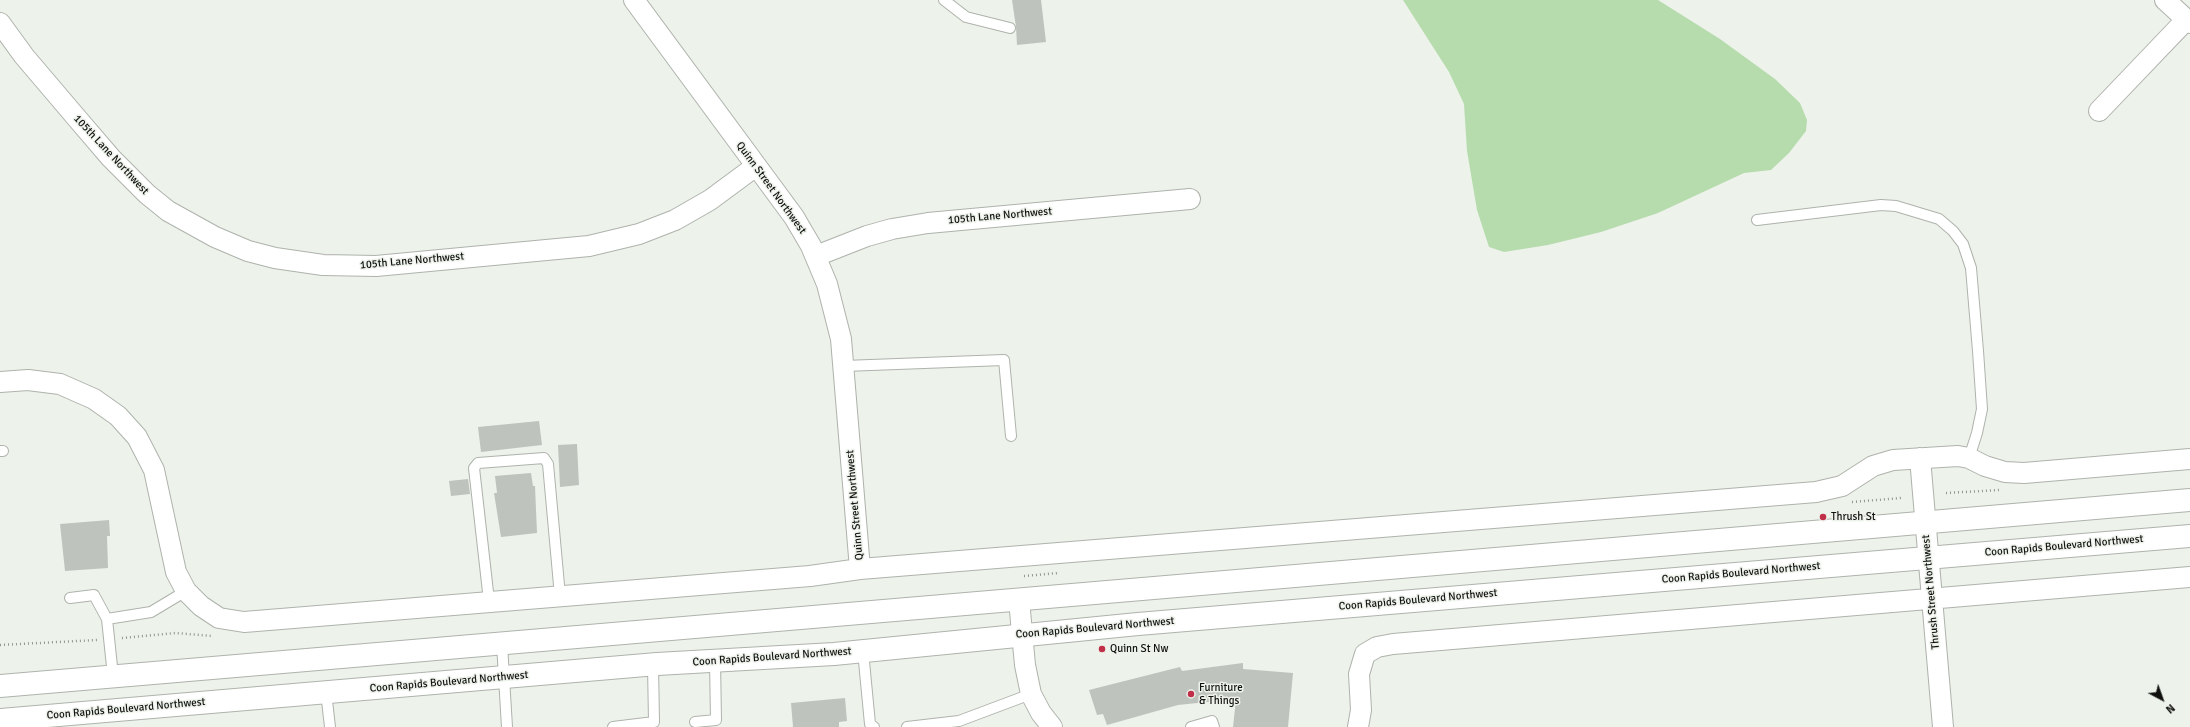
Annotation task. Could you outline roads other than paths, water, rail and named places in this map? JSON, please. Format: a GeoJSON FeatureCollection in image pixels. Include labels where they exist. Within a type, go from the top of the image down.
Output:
{"type":"FeatureCollection","features":[{"type":"Feature","properties":{"kind":"main road"},"geometry":{"type":"LineString","coordinates":[[0,686],[2190,500]]}},
{"type":"Feature","properties":{"kind":"main road","name":"Coon Rapids Boulevard Northwest"},"geometry":{"type":"LineString","coordinates":[[0,720],[653,665],[863,651],[1146,623],[2190,536]]}},
{"type":"Feature","properties":{"kind":"main road"},"geometry":{"type":"LineString","coordinates":[[90,727],[128,709]]}},
{"type":"Feature","properties":{"kind":"street","name":"Quinn Street Northwest"},"geometry":{"type":"LineString","coordinates":[[634,0],[794,217],[816,256],[836,312],[844,366],[860,569]]}},
{"type":"Feature","properties":{"kind":"street"},"geometry":{"type":"LineString","coordinates":[[2099,111],[2188,22],[2165,0]]}},
{"type":"Feature","properties":{"kind":"street","name":"105th Lane Northwest"},"geometry":{"type":"LineString","coordinates":[[0,23],[24,56],[111,158],[147,194],[168,211],[215,238],[248,251],[275,258],[323,265],[376,266],[595,244],[639,234],[675,220],[710,200],[756,166]]}},
{"type":"Feature","properties":{"kind":"street","name":"105th Lane Northwest"},"geometry":{"type":"LineString","coordinates":[[816,256],[867,236],[892,229],[928,223],[1190,199]]}},
{"type":"Feature","properties":{"kind":"street"},"geometry":{"type":"LineString","coordinates":[[0,382],[28,380],[72,388],[118,416],[137,437],[154,470],[176,572],[186,591],[201,606],[219,618],[244,622],[810,576],[860,569],[1816,492],[1842,486],[1873,466],[1882,462],[1920,458],[1958,456],[1969,458],[1998,470],[2024,473],[2190,459]]}},
{"type":"Feature","properties":{"kind":"street","name":"Thrush Street Northwest"},"geometry":{"type":"LineString","coordinates":[[1920,458],[1943,727]]}},
{"type":"Feature","properties":{"kind":"street"},"geometry":{"type":"LineString","coordinates":[[1360,719],[1359,674],[1365,654],[1377,647],[1393,644],[1932,600],[2190,577]]}},
{"type":"Feature","properties":{"kind":"street"},"geometry":{"type":"LineString","coordinates":[[1019,600],[1022,635],[1031,694],[1041,713],[1052,727]]}},
{"type":"Feature","properties":{"kind":"lane"},"geometry":{"type":"LineString","coordinates":[[944,0],[966,17],[1010,28]]}},
{"type":"Feature","properties":{"kind":"lane"},"geometry":{"type":"LineString","coordinates":[[1757,220],[1881,205],[1896,206],[1939,219],[1953,231],[1963,244],[1971,268],[1978,351],[1982,409],[1977,433],[1969,458]]}},
{"type":"Feature","properties":{"kind":"lane"},"geometry":{"type":"LineString","coordinates":[[844,366],[1004,360],[1011,436]]}},
{"type":"Feature","properties":{"kind":"lane"},"geometry":{"type":"LineString","coordinates":[[489,602],[474,468],[478,463],[544,458],[548,464],[560,596]]}},
{"type":"Feature","properties":{"kind":"lane"},"geometry":{"type":"LineString","coordinates":[[107,619],[151,612],[186,591]]}},
{"type":"Feature","properties":{"kind":"lane"},"geometry":{"type":"LineString","coordinates":[[70,598],[94,595],[107,619],[113,676]]}},
{"type":"Feature","properties":{"kind":"lane"},"geometry":{"type":"LineString","coordinates":[[502,644],[507,727]]}},
{"type":"Feature","properties":{"kind":"lane"},"geometry":{"type":"LineString","coordinates":[[863,651],[872,726]]}},
{"type":"Feature","properties":{"kind":"lane"},"geometry":{"type":"LineString","coordinates":[[695,722],[716,720],[715,661]]}},
{"type":"Feature","properties":{"kind":"lane"},"geometry":{"type":"LineString","coordinates":[[613,727],[654,722],[653,665]]}},
{"type":"Feature","properties":{"kind":"lane"},"geometry":{"type":"LineString","coordinates":[[326,692],[330,727]]}},
{"type":"Feature","properties":{"kind":"lane"},"geometry":{"type":"LineString","coordinates":[[907,727],[959,721],[1031,694]]}},
{"type":"Feature","properties":{"kind":"lane"},"geometry":{"type":"LineString","coordinates":[[1191,727],[1212,721],[1214,727]]}},
{"type":"Feature","properties":{"kind":"place","name":"Thrush St"},"geometry":{"type":"Point","coordinates":[1823,517]}},
{"type":"Feature","properties":{"kind":"place","name":"Quinn St Nw"},"geometry":{"type":"Point","coordinates":[1102,649]}},
{"type":"Feature","properties":{"kind":"place","name":"Furniture & Things"},"geometry":{"type":"Point","coordinates":[1191,694]}}]}
